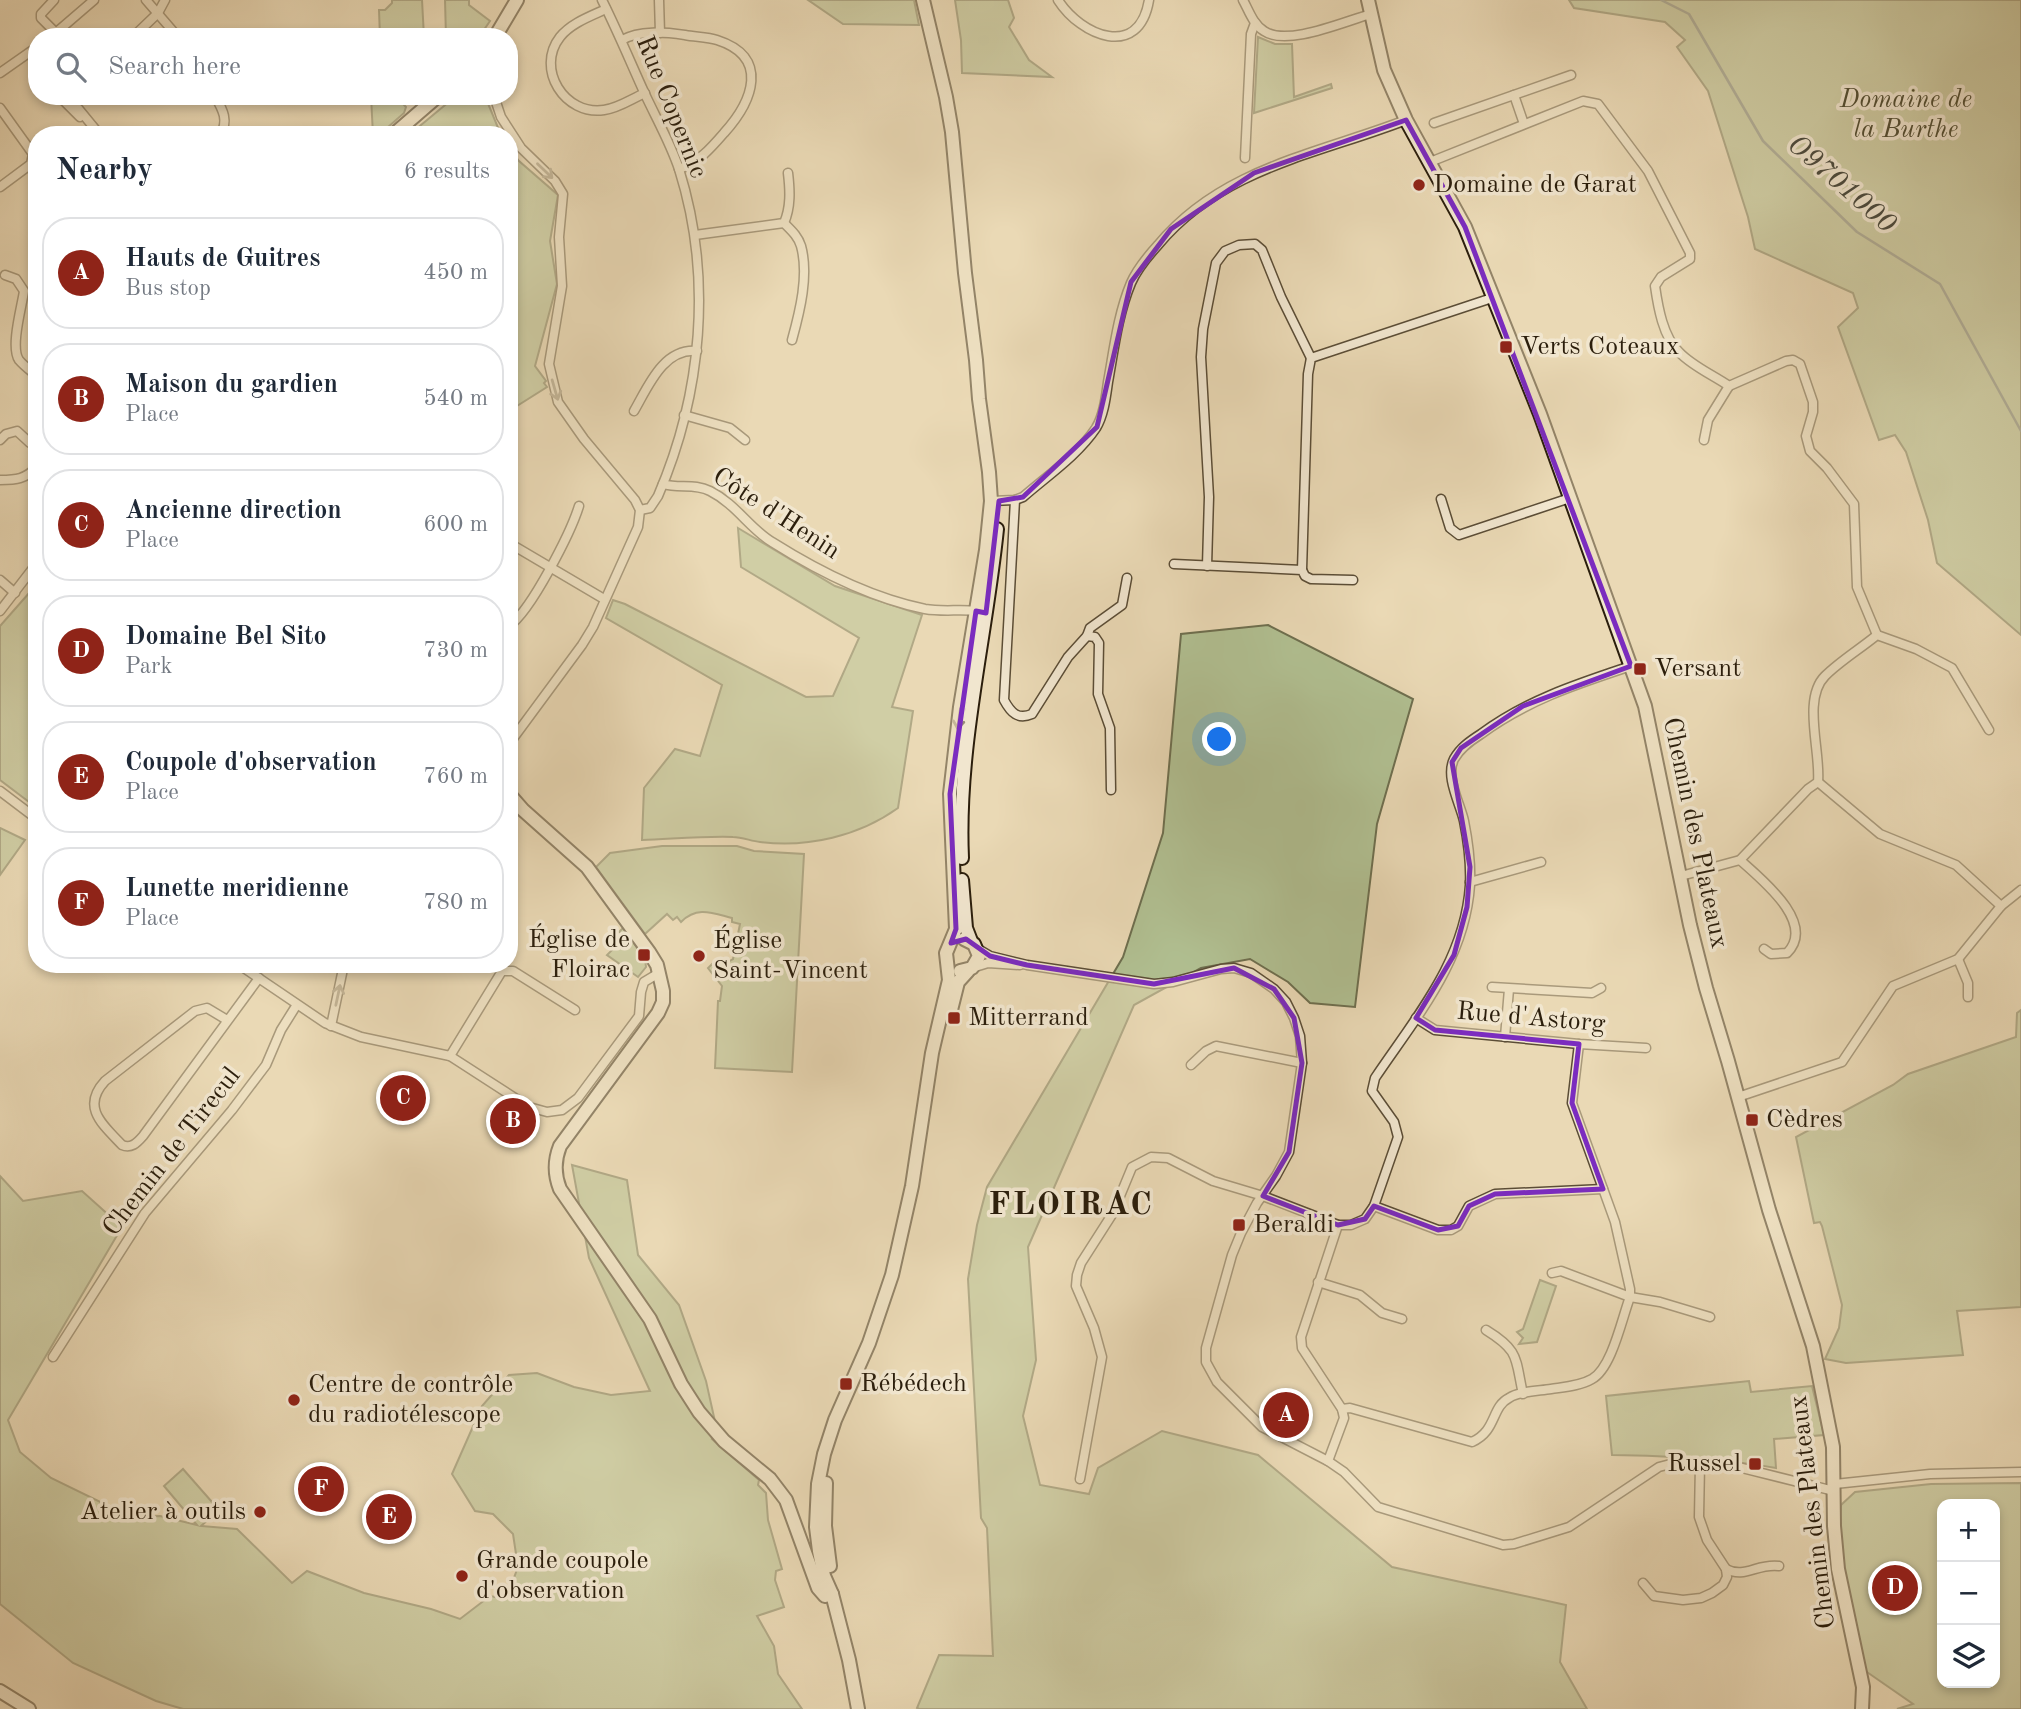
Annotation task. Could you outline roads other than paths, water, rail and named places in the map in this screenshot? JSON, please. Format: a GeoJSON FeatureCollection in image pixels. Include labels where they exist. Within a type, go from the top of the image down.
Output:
{"type":"FeatureCollection","features":[{"type":"Feature","properties":{"kind":"street"},"geometry":{"type":"LineString","coordinates":[[49,28],[41,14],[54,0]]}},
{"type":"Feature","properties":{"kind":"street"},"geometry":{"type":"LineString","coordinates":[[62,28],[94,0]]}},
{"type":"Feature","properties":{"kind":"street"},"geometry":{"type":"LineString","coordinates":[[146,0],[171,28]]}},
{"type":"Feature","properties":{"kind":"street"},"geometry":{"type":"LineString","coordinates":[[143,28],[159,13],[165,0]]}},
{"type":"Feature","properties":{"kind":"street"},"geometry":{"type":"LineString","coordinates":[[500,28],[517,0]]}},
{"type":"Feature","properties":{"kind":"street"},"geometry":{"type":"LineString","coordinates":[[659,0],[660,33]]}},
{"type":"Feature","properties":{"kind":"street"},"geometry":{"type":"LineString","coordinates":[[858,1709],[849,1660],[832,1594],[824,1576],[816,1527],[820,1469],[835,1420],[869,1343],[892,1275],[912,1186],[932,1053],[949,979],[946,953],[956,929],[950,794],[960,707],[995,552],[995,501],[985,397],[976,360],[965,273],[952,132],[923,0]]}},
{"type":"Feature","properties":{"kind":"street"},"geometry":{"type":"LineString","coordinates":[[1058,0],[1071,17],[1091,32],[1114,38],[1132,30],[1144,14],[1149,0]]}},
{"type":"Feature","properties":{"kind":"street"},"geometry":{"type":"LineString","coordinates":[[1242,0],[1255,23],[1266,33],[1278,37],[1290,37],[1371,14]]}},
{"type":"Feature","properties":{"kind":"street","name":"Chemin des Plateaux"},"geometry":{"type":"LineString","coordinates":[[1368,0],[1384,70],[1406,120],[1465,227],[1531,392],[1645,706],[1706,988],[1769,1210],[1813,1346],[1833,1447],[1834,1526],[1838,1569],[1863,1686],[1862,1709]]}},
{"type":"Feature","properties":{"kind":"street"},"geometry":{"type":"LineString","coordinates":[[604,4],[560,37],[553,49],[551,76],[566,99],[588,109],[603,111],[645,93]]}},
{"type":"Feature","properties":{"kind":"street","name":"Rue Copernic"},"geometry":{"type":"LineString","coordinates":[[604,4],[679,169],[695,235],[700,289],[697,351],[684,415],[663,484],[650,508],[640,510]]}},
{"type":"Feature","properties":{"kind":"street"},"geometry":{"type":"LineString","coordinates":[[1245,158],[1251,34],[1255,23]]}},
{"type":"Feature","properties":{"kind":"street"},"geometry":{"type":"LineString","coordinates":[[622,40],[632,34],[660,33],[715,39],[729,45],[746,58],[752,74],[751,88],[735,121],[692,165],[679,169]]}},
{"type":"Feature","properties":{"kind":"street"},"geometry":{"type":"LineString","coordinates":[[0,73],[28,53]]}},
{"type":"Feature","properties":{"kind":"street"},"geometry":{"type":"LineString","coordinates":[[1434,123],[1571,75]]}},
{"type":"Feature","properties":{"kind":"street"},"geometry":{"type":"LineString","coordinates":[[1514,95],[1524,124]]}},
{"type":"Feature","properties":{"kind":"street"},"geometry":{"type":"LineString","coordinates":[[1430,162],[1583,101],[1592,102],[1603,110],[1648,171],[1690,253],[1690,259],[1661,277],[1655,286],[1660,314],[1672,345],[1680,354],[1729,386]]}},
{"type":"Feature","properties":{"kind":"street"},"geometry":{"type":"LineString","coordinates":[[68,105],[91,125]]}},
{"type":"Feature","properties":{"kind":"street"},"geometry":{"type":"LineString","coordinates":[[77,105],[91,125]]}},
{"type":"Feature","properties":{"kind":"street"},"geometry":{"type":"LineString","coordinates":[[219,105],[226,119],[225,126]]}},
{"type":"Feature","properties":{"kind":"street"},"geometry":{"type":"LineString","coordinates":[[403,126],[428,105]]}},
{"type":"Feature","properties":{"kind":"street"},"geometry":{"type":"LineString","coordinates":[[497,105],[507,126]]}},
{"type":"Feature","properties":{"kind":"street"},"geometry":{"type":"LineString","coordinates":[[0,108],[28,148]]}},
{"type":"Feature","properties":{"kind":"street"},"geometry":{"type":"LineString","coordinates":[[995,501],[1023,497],[1076,450],[1097,427],[1107,391],[1121,312],[1131,282],[1171,229],[1192,210],[1254,173],[1307,152],[1406,120]]}},
{"type":"Feature","properties":{"kind":"street"},"geometry":{"type":"LineString","coordinates":[[518,143],[555,181],[563,194],[559,237],[561,302],[549,363],[558,402],[572,424],[635,500],[640,510],[638,527],[582,645],[518,732]]}},
{"type":"Feature","properties":{"kind":"street"},"geometry":{"type":"LineString","coordinates":[[0,187],[28,166]]}},
{"type":"Feature","properties":{"kind":"street"},"geometry":{"type":"LineString","coordinates":[[784,223],[788,215],[790,196],[788,173]]}},
{"type":"Feature","properties":{"kind":"street"},"geometry":{"type":"LineString","coordinates":[[695,235],[784,223]]}},
{"type":"Feature","properties":{"kind":"street"},"geometry":{"type":"LineString","coordinates":[[784,223],[797,237],[803,260],[800,312],[792,340]]}},
{"type":"Feature","properties":{"kind":"street"},"geometry":{"type":"LineString","coordinates":[[1207,566],[1209,497],[1201,348],[1203,329],[1216,263],[1226,251],[1239,245],[1255,244],[1262,250],[1281,297],[1311,358],[1308,374],[1302,570],[1311,579],[1353,580]]}},
{"type":"Feature","properties":{"kind":"street"},"geometry":{"type":"LineString","coordinates":[[5,275],[16,279],[24,291],[16,352],[19,360],[28,368]]}},
{"type":"Feature","properties":{"kind":"street"},"geometry":{"type":"LineString","coordinates":[[1311,358],[1492,298]]}},
{"type":"Feature","properties":{"kind":"street"},"geometry":{"type":"LineString","coordinates":[[634,411],[662,365],[680,352],[697,351]]}},
{"type":"Feature","properties":{"kind":"street"},"geometry":{"type":"LineString","coordinates":[[1704,440],[1708,420],[1729,386],[1786,361],[1793,360],[1800,364],[1813,402],[1813,412],[1805,436],[1810,451],[1854,504],[1857,587],[1877,635],[1916,649],[1952,668],[1989,730]]}},
{"type":"Feature","properties":{"kind":"street"},"geometry":{"type":"LineString","coordinates":[[684,415],[730,428],[745,440]]}},
{"type":"Feature","properties":{"kind":"street"},"geometry":{"type":"LineString","coordinates":[[0,440],[6,434],[17,431],[28,441]]}},
{"type":"Feature","properties":{"kind":"street"},"geometry":{"type":"LineString","coordinates":[[0,480],[16,480],[28,475]]}},
{"type":"Feature","properties":{"kind":"street","name":"Côte d'Henin"},"geometry":{"type":"LineString","coordinates":[[663,484],[673,487],[699,486],[710,491],[737,509],[769,541],[863,589],[926,609],[981,612]]}},
{"type":"Feature","properties":{"kind":"street"},"geometry":{"type":"LineString","coordinates":[[1441,499],[1450,528],[1459,535],[1570,498]]}},
{"type":"Feature","properties":{"kind":"street"},"geometry":{"type":"LineString","coordinates":[[1015,500],[1004,700],[1009,710],[1024,717],[1032,714],[1090,628],[1122,605],[1127,579]]}},
{"type":"Feature","properties":{"kind":"street"},"geometry":{"type":"LineString","coordinates":[[518,620],[573,526],[579,506]]}},
{"type":"Feature","properties":{"kind":"street"},"geometry":{"type":"LineString","coordinates":[[518,548],[604,599]]}},
{"type":"Feature","properties":{"kind":"street"},"geometry":{"type":"LineString","coordinates":[[1174,564],[1302,570]]}},
{"type":"Feature","properties":{"kind":"street"},"geometry":{"type":"LineString","coordinates":[[0,611],[28,575]]}},
{"type":"Feature","properties":{"kind":"street"},"geometry":{"type":"LineString","coordinates":[[0,580],[15,593]]}},
{"type":"Feature","properties":{"kind":"street"},"geometry":{"type":"LineString","coordinates":[[832,1594],[825,1526],[826,1484],[831,1456],[899,1277],[919,1188],[944,1034],[958,982],[977,962],[974,945],[966,928],[961,814],[981,612]]}},
{"type":"Feature","properties":{"kind":"street"},"geometry":{"type":"LineString","coordinates":[[1818,782],[1813,704],[1818,685],[1825,676],[1877,635]]}},
{"type":"Feature","properties":{"kind":"street"},"geometry":{"type":"LineString","coordinates":[[1087,636],[1095,637],[1099,643],[1098,694],[1110,728],[1111,790]]}},
{"type":"Feature","properties":{"kind":"street"},"geometry":{"type":"LineString","coordinates":[[1080,1479],[1102,1357],[1094,1328],[1076,1286],[1077,1275],[1113,1213],[1132,1167],[1151,1157],[1168,1158],[1213,1181],[1263,1196],[1338,1225],[1351,1226],[1365,1219],[1374,1206],[1398,1137],[1394,1122],[1372,1091],[1375,1079],[1416,1018],[1461,938],[1470,867],[1464,822],[1451,774],[1452,762],[1461,748],[1523,706],[1631,666]]}},
{"type":"Feature","properties":{"kind":"street"},"geometry":{"type":"LineString","coordinates":[[1681,876],[1740,860],[1808,789],[1818,782]]}},
{"type":"Feature","properties":{"kind":"street"},"geometry":{"type":"LineString","coordinates":[[1818,782],[1880,834],[1956,865],[2001,906]]}},
{"type":"Feature","properties":{"kind":"street"},"geometry":{"type":"LineString","coordinates":[[0,791],[28,812]]}},
{"type":"Feature","properties":{"kind":"street"},"geometry":{"type":"LineString","coordinates":[[518,804],[577,856],[628,920],[652,956],[659,973],[663,997],[661,1007],[560,1146],[556,1156],[556,1178],[576,1213],[650,1319],[681,1384],[699,1412],[724,1441],[770,1479],[786,1500],[818,1588],[825,1596],[832,1594]]}},
{"type":"Feature","properties":{"kind":"street"},"geometry":{"type":"LineString","coordinates":[[1740,860],[1769,887],[1793,915],[1793,947],[1787,953],[1771,954],[1764,949]]}},
{"type":"Feature","properties":{"kind":"street"},"geometry":{"type":"LineString","coordinates":[[1470,882],[1541,862]]}},
{"type":"Feature","properties":{"kind":"street"},"geometry":{"type":"LineString","coordinates":[[1738,1097],[1842,1062],[1893,986],[1958,959],[2001,906],[2021,890]]}},
{"type":"Feature","properties":{"kind":"street"},"geometry":{"type":"LineString","coordinates":[[951,943],[961,939],[990,956],[1027,965],[1154,984],[1234,968],[1251,973],[1274,989],[1286,1002],[1300,1037],[1302,1063],[1289,1152],[1248,1220],[1233,1255],[1209,1330],[1206,1362],[1217,1382],[1262,1427],[1344,1472],[1378,1507],[1503,1545],[1569,1527],[1665,1464],[1678,1462],[1738,1467],[1834,1488],[1930,1474],[2021,1472]]}},
{"type":"Feature","properties":{"kind":"street"},"geometry":{"type":"LineString","coordinates":[[1958,959],[1968,983],[1968,997]]}},
{"type":"Feature","properties":{"kind":"street"},"geometry":{"type":"LineString","coordinates":[[948,964],[957,971],[970,970],[988,963],[1027,965]]}},
{"type":"Feature","properties":{"kind":"street"},"geometry":{"type":"LineString","coordinates":[[252,973],[296,1006],[331,1026],[361,1037],[450,1056],[533,1110],[547,1112],[562,1110],[578,1098],[641,1011],[643,985],[650,976],[659,973]]}},
{"type":"Feature","properties":{"kind":"street"},"geometry":{"type":"LineString","coordinates":[[331,1026],[342,973]]}},
{"type":"Feature","properties":{"kind":"street"},"geometry":{"type":"LineString","coordinates":[[450,1056],[497,973]]}},
{"type":"Feature","properties":{"kind":"street"},"geometry":{"type":"LineString","coordinates":[[516,973],[575,1010]]}},
{"type":"Feature","properties":{"kind":"street"},"geometry":{"type":"LineString","coordinates":[[227,1020],[207,1008],[195,1012],[105,1082],[96,1092],[93,1103],[98,1117],[122,1145],[133,1145],[144,1136],[259,978]]}},
{"type":"Feature","properties":{"kind":"street"},"geometry":{"type":"LineString","coordinates":[[1492,987],[1592,993],[1601,988]]}},
{"type":"Feature","properties":{"kind":"street"},"geometry":{"type":"LineString","coordinates":[[1505,1037],[1509,989]]}},
{"type":"Feature","properties":{"kind":"street","name":"Chemin de Tirecul"},"geometry":{"type":"LineString","coordinates":[[53,1357],[145,1213],[232,1110],[266,1065],[281,1030],[296,1006]]}},
{"type":"Feature","properties":{"kind":"street","name":"Rue d'Astorg"},"geometry":{"type":"LineString","coordinates":[[1416,1018],[1435,1030],[1646,1048]]}},
{"type":"Feature","properties":{"kind":"street"},"geometry":{"type":"LineString","coordinates":[[1342,1409],[1350,1408],[1472,1442],[1490,1428],[1500,1407],[1508,1398],[1580,1384],[1593,1379],[1606,1365],[1630,1297],[1621,1246],[1572,1103],[1579,1044]]}},
{"type":"Feature","properties":{"kind":"street"},"geometry":{"type":"LineString","coordinates":[[1191,1065],[1216,1046],[1302,1063]]}},
{"type":"Feature","properties":{"kind":"street"},"geometry":{"type":"LineString","coordinates":[[1374,1206],[1438,1230],[1451,1230],[1458,1226],[1469,1206],[1495,1194],[1603,1189]]}},
{"type":"Feature","properties":{"kind":"street"},"geometry":{"type":"LineString","coordinates":[[1328,1461],[1344,1418],[1342,1409],[1302,1348],[1301,1337],[1338,1225]]}},
{"type":"Feature","properties":{"kind":"street"},"geometry":{"type":"LineString","coordinates":[[1552,1273],[1560,1271],[1630,1297],[1660,1302],[1710,1317]]}},
{"type":"Feature","properties":{"kind":"street"},"geometry":{"type":"LineString","coordinates":[[1318,1282],[1360,1295],[1382,1313],[1402,1319]]}},
{"type":"Feature","properties":{"kind":"street"},"geometry":{"type":"LineString","coordinates":[[1486,1330],[1505,1342],[1514,1352],[1523,1394]]}},
{"type":"Feature","properties":{"kind":"street"},"geometry":{"type":"LineString","coordinates":[[1700,1464],[1699,1517],[1707,1540],[1727,1569],[1734,1573],[1744,1573],[1766,1564],[1779,1566]]}},
{"type":"Feature","properties":{"kind":"street"},"geometry":{"type":"LineString","coordinates":[[1643,1583],[1654,1596],[1666,1599],[1701,1598],[1723,1585],[1727,1569]]}},
{"type":"Feature","properties":{"kind":"street"},"geometry":{"type":"LineString","coordinates":[[0,1691],[29,1709]]}},
{"type":"Feature","properties":{"kind":"waterway","name":"O9701000"},"geometry":{"type":"LineString","coordinates":[[1661,0],[1689,14],[1763,141],[1857,232],[1940,284],[2021,431]]}},
{"type":"Feature","properties":{"kind":"place","name":"Domaine de Garat"},"geometry":{"type":"Point","coordinates":[1419,185]}},
{"type":"Feature","properties":{"kind":"place","name":"Verts Coteaux"},"geometry":{"type":"Point","coordinates":[1506,347]}},
{"type":"Feature","properties":{"kind":"place","name":"Versant"},"geometry":{"type":"Point","coordinates":[1640,669]}},
{"type":"Feature","properties":{"kind":"place","name":"Église de Floirac"},"geometry":{"type":"Point","coordinates":[644,955]}},
{"type":"Feature","properties":{"kind":"place","name":"Église Saint-Vincent"},"geometry":{"type":"Point","coordinates":[699,956]}},
{"type":"Feature","properties":{"kind":"place","name":"Mitterrand"},"geometry":{"type":"Point","coordinates":[954,1018]}},
{"type":"Feature","properties":{"kind":"place","name":"Ancienne direction"},"geometry":{"type":"Point","coordinates":[403,1098]}},
{"type":"Feature","properties":{"kind":"place","name":"Cèdres"},"geometry":{"type":"Point","coordinates":[1752,1120]}},
{"type":"Feature","properties":{"kind":"place","name":"Maison du gardien"},"geometry":{"type":"Point","coordinates":[513,1121]}},
{"type":"Feature","properties":{"kind":"place","name":"Beraldi"},"geometry":{"type":"Point","coordinates":[1239,1225]}},
{"type":"Feature","properties":{"kind":"place","name":"Rébédech"},"geometry":{"type":"Point","coordinates":[846,1384]}},
{"type":"Feature","properties":{"kind":"place","name":"Centre de contrôle du radiotélescope"},"geometry":{"type":"Point","coordinates":[294,1400]}},
{"type":"Feature","properties":{"kind":"place","name":"Hauts de Guitres"},"geometry":{"type":"Point","coordinates":[1286,1415]}},
{"type":"Feature","properties":{"kind":"place","name":"Russel"},"geometry":{"type":"Point","coordinates":[1755,1464]}},
{"type":"Feature","properties":{"kind":"place","name":"Lunette meridienne"},"geometry":{"type":"Point","coordinates":[321,1489]}},
{"type":"Feature","properties":{"kind":"place","name":"Atelier à outils"},"geometry":{"type":"Point","coordinates":[260,1512]}},
{"type":"Feature","properties":{"kind":"place","name":"Coupole d'observation"},"geometry":{"type":"Point","coordinates":[389,1517]}},
{"type":"Feature","properties":{"kind":"place","name":"Grande coupole d'observation"},"geometry":{"type":"Point","coordinates":[462,1576]}},
{"type":"Feature","properties":{"kind":"place","name":"Domaine Bel Sito"},"geometry":{"type":"Point","coordinates":[1895,1588]}},
{"type":"Feature","properties":{"kind":"district","name":"FLOIRAC"},"geometry":{"type":"Point","coordinates":[1071,1205]}},
{"type":"Feature","properties":{"kind":"park label","name":"Domaine de la Burthe"},"geometry":{"type":"Point","coordinates":[1906,115]}}]}
